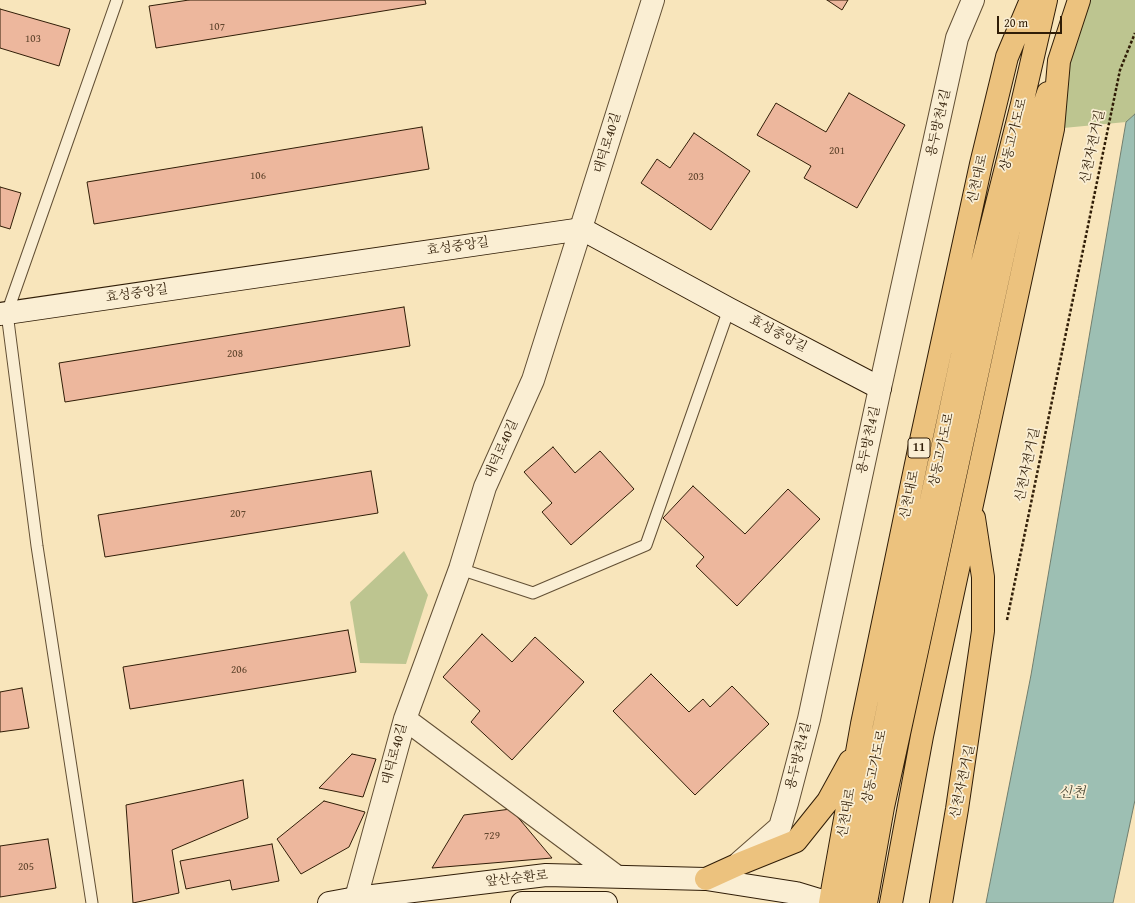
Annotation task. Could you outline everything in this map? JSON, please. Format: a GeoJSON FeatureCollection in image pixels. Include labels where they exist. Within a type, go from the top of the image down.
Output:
{"type":"FeatureCollection","features":[{"type":"Feature","properties":{"kind":"highway"},"geometry":{"type":"LineString","coordinates":[[1006,57],[1024,0]]}},
{"type":"Feature","properties":{"kind":"highway","name":"신천대로"},"geometry":{"type":"LineString","coordinates":[[830,903],[862,724],[981,164],[1006,57],[1032,0]]}},
{"type":"Feature","properties":{"kind":"highway","name":"상동고가도로"},"geometry":{"type":"LineString","coordinates":[[866,903],[980,271],[1022,104],[1046,0]]}},
{"type":"Feature","properties":{"kind":"highway"},"geometry":{"type":"LineString","coordinates":[[891,903],[922,736],[1053,128],[1059,61],[1079,0]]}},
{"type":"Feature","properties":{"kind":"highway","name":"상동고가도로"},"geometry":{"type":"LineString","coordinates":[[848,903],[1022,169],[1059,61]]}},
{"type":"Feature","properties":{"kind":"highway"},"geometry":{"type":"LineString","coordinates":[[941,903],[983,631],[983,577],[972,503]]}},
{"type":"Feature","properties":{"kind":"highway"},"geometry":{"type":"LineString","coordinates":[[706,879],[796,841],[828,801],[859,746]]}},
{"type":"Feature","properties":{"kind":"highway"},"geometry":{"type":"LineString","coordinates":[[932,903],[935,888],[953,829]]}},
{"type":"Feature","properties":{"kind":"street","name":"대덕로40길"},"geometry":{"type":"LineString","coordinates":[[356,898],[404,719],[460,569],[485,487],[533,380],[582,229],[653,0]]}},
{"type":"Feature","properties":{"kind":"street","name":"용두방천4길"},"geometry":{"type":"LineString","coordinates":[[739,864],[780,827],[787,803],[809,719],[880,388],[958,38],[973,0]]}},
{"type":"Feature","properties":{"kind":"street","name":"효성중앙길"},"geometry":{"type":"LineString","coordinates":[[4,314],[582,229],[729,309],[880,388]]}},
{"type":"Feature","properties":{"kind":"street"},"geometry":{"type":"LineString","coordinates":[[404,719],[616,876]]}},
{"type":"Feature","properties":{"kind":"street","name":"앞산순환로"},"geometry":{"type":"LineString","coordinates":[[329,903],[356,898],[546,875],[706,879],[796,893],[830,903]]}},
{"type":"Feature","properties":{"kind":"street"},"geometry":{"type":"LineString","coordinates":[[525,903],[606,903]]}},
{"type":"Feature","properties":{"kind":"lane"},"geometry":{"type":"LineString","coordinates":[[92,903],[37,546],[4,314],[117,0]]}},
{"type":"Feature","properties":{"kind":"lane"},"geometry":{"type":"LineString","coordinates":[[460,569],[533,593],[646,545],[729,309]]}},
{"type":"Feature","properties":{"kind":"path","name":"신천자전거길"},"geometry":{"type":"LineString","coordinates":[[1006,623],[1120,70],[1135,33]]}},
{"type":"Feature","properties":{"kind":"green space"},"geometry":{"type":"Polygon","coordinates":[[[1085,0],[1135,0],[1135,114],[1126,122],[1053,129],[1085,0]]]}},
{"type":"Feature","properties":{"kind":"green space"},"geometry":{"type":"Polygon","coordinates":[[[404,551],[428,595],[406,664],[360,663],[350,602],[404,551]]]}},
{"type":"Feature","properties":{"kind":"water","name":"신천"},"geometry":{"type":"Polygon","coordinates":[[[1135,114],[1135,800],[1113,903],[986,903],[1031,675],[1126,122],[1135,114]]]}},
{"type":"Feature","properties":{"kind":"building"},"geometry":{"type":"Polygon","coordinates":[[[189,0],[425,0],[426,4],[156,48],[149,6],[189,0]]]}},
{"type":"Feature","properties":{"kind":"building"},"geometry":{"type":"Polygon","coordinates":[[[827,0],[848,0],[842,10],[827,0]]]}},
{"type":"Feature","properties":{"kind":"building"},"geometry":{"type":"Polygon","coordinates":[[[0,9],[70,29],[59,66],[0,48],[0,9]]]}},
{"type":"Feature","properties":{"kind":"building"},"geometry":{"type":"Polygon","coordinates":[[[849,93],[905,125],[857,208],[804,178],[811,166],[757,135],[776,103],[826,132],[849,93]]]}},
{"type":"Feature","properties":{"kind":"building"},"geometry":{"type":"Polygon","coordinates":[[[422,127],[429,169],[94,224],[87,182],[422,127]]]}},
{"type":"Feature","properties":{"kind":"building"},"geometry":{"type":"Polygon","coordinates":[[[694,133],[750,171],[711,230],[641,183],[657,159],[670,168],[694,133]]]}},
{"type":"Feature","properties":{"kind":"building"},"geometry":{"type":"Polygon","coordinates":[[[0,187],[21,193],[10,229],[0,226],[0,187]]]}},
{"type":"Feature","properties":{"kind":"building"},"geometry":{"type":"Polygon","coordinates":[[[404,307],[410,346],[65,402],[59,363],[404,307]]]}},
{"type":"Feature","properties":{"kind":"building"},"geometry":{"type":"Polygon","coordinates":[[[553,447],[575,473],[600,451],[634,489],[571,545],[542,512],[552,503],[524,472],[553,447]]]}},
{"type":"Feature","properties":{"kind":"building"},"geometry":{"type":"Polygon","coordinates":[[[371,471],[378,513],[105,557],[98,515],[371,471]]]}},
{"type":"Feature","properties":{"kind":"building"},"geometry":{"type":"Polygon","coordinates":[[[693,486],[745,534],[788,489],[820,519],[737,606],[696,566],[704,557],[663,518],[693,486]]]}},
{"type":"Feature","properties":{"kind":"building"},"geometry":{"type":"Polygon","coordinates":[[[348,630],[356,672],[130,709],[123,667],[348,630]]]}},
{"type":"Feature","properties":{"kind":"building"},"geometry":{"type":"Polygon","coordinates":[[[482,634],[512,662],[535,637],[584,682],[512,760],[471,722],[480,711],[443,677],[482,634]]]}},
{"type":"Feature","properties":{"kind":"building"},"geometry":{"type":"Polygon","coordinates":[[[651,674],[689,712],[703,699],[710,707],[732,686],[769,724],[695,795],[613,711],[651,674]]]}},
{"type":"Feature","properties":{"kind":"building"},"geometry":{"type":"Polygon","coordinates":[[[22,688],[29,728],[0,732],[0,692],[22,688]]]}},
{"type":"Feature","properties":{"kind":"building"},"geometry":{"type":"Polygon","coordinates":[[[352,754],[376,759],[363,797],[319,788],[352,754]]]}},
{"type":"Feature","properties":{"kind":"building"},"geometry":{"type":"Polygon","coordinates":[[[243,780],[248,818],[172,850],[179,893],[133,903],[126,805],[243,780]]]}},
{"type":"Feature","properties":{"kind":"building"},"geometry":{"type":"Polygon","coordinates":[[[324,801],[365,812],[349,847],[301,874],[277,839],[324,801]]]}},
{"type":"Feature","properties":{"kind":"building"},"geometry":{"type":"Polygon","coordinates":[[[511,809],[552,858],[432,868],[464,815],[511,809]]]}},
{"type":"Feature","properties":{"kind":"building"},"geometry":{"type":"Polygon","coordinates":[[[48,839],[56,888],[0,897],[0,846],[48,839]]]}},
{"type":"Feature","properties":{"kind":"building"},"geometry":{"type":"Polygon","coordinates":[[[272,844],[279,881],[232,890],[230,880],[186,889],[180,861],[272,844]]]}}]}
